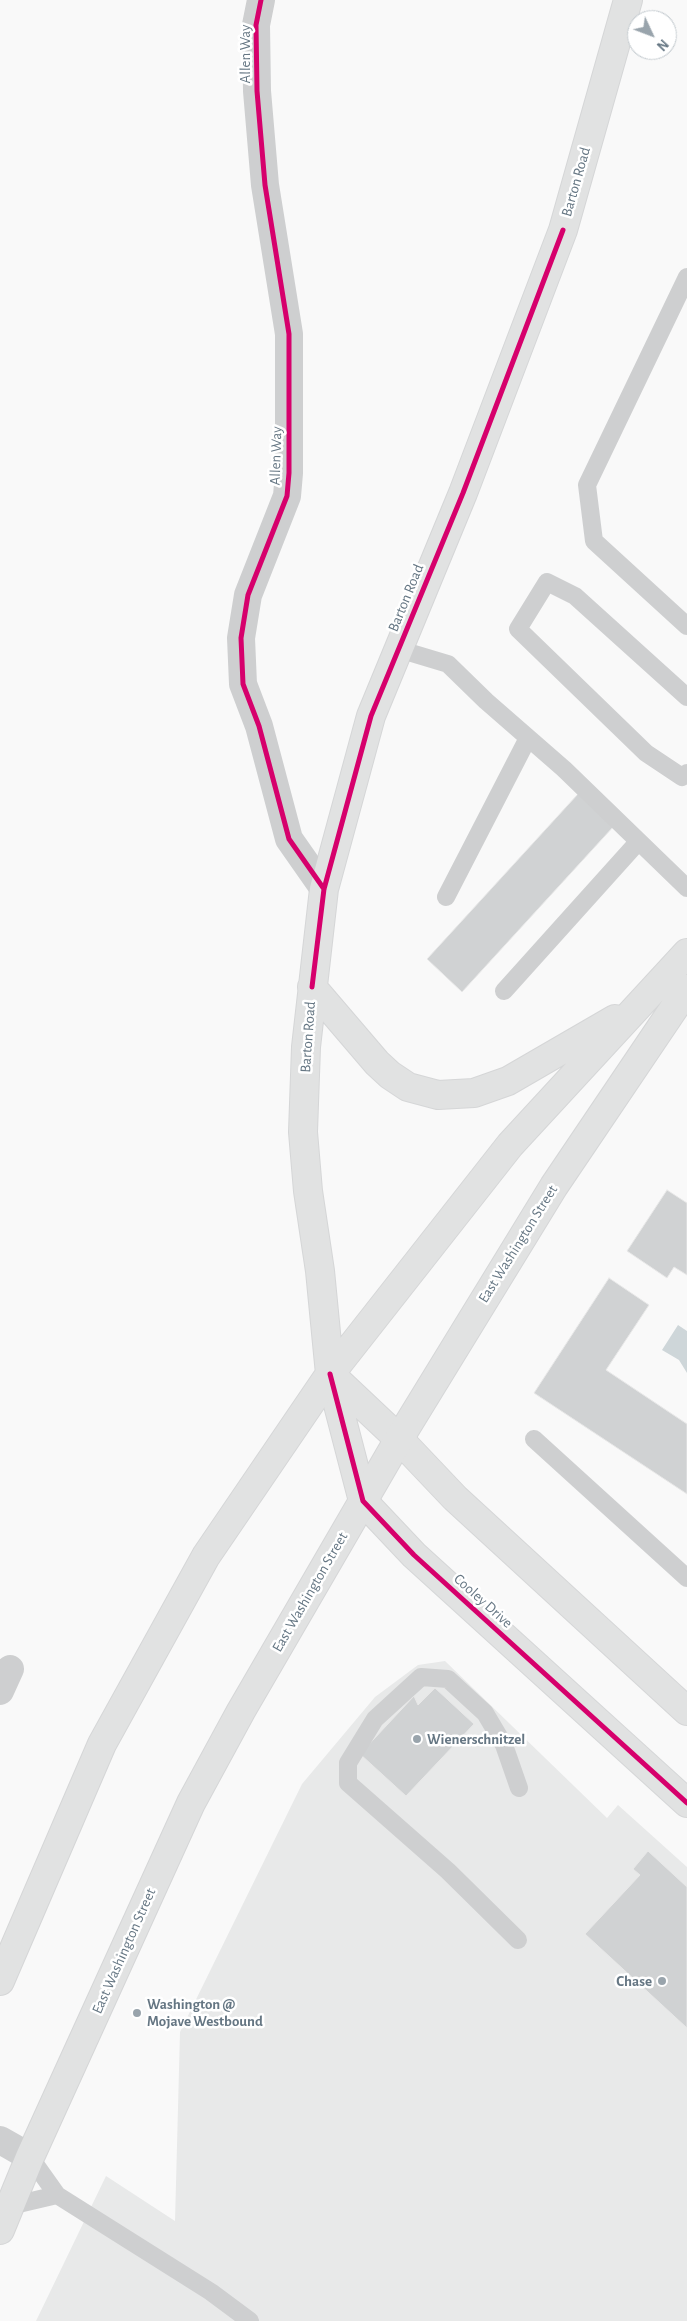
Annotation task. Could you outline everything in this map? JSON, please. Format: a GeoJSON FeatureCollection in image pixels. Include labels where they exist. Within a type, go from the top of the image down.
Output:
{"type":"FeatureCollection","features":[{"type":"Feature","properties":{"kind":"main road","name":"Barton Road"},"geometry":{"type":"LineString","coordinates":[[330,1374],[320,1271],[308,1191],[303,1132],[306,1047],[324,889],[371,716],[463,493],[562,230],[628,0]]}},
{"type":"Feature","properties":{"kind":"main road"},"geometry":{"type":"LineString","coordinates":[[0,1982],[102,1744],[206,1556],[330,1374],[510,1145],[687,953]]}},
{"type":"Feature","properties":{"kind":"main road"},"geometry":{"type":"LineString","coordinates":[[312,987],[377,1063],[390,1075],[408,1087],[438,1096],[474,1093],[508,1081],[640,1004]]}},
{"type":"Feature","properties":{"kind":"main road","name":"East Washington Street"},"geometry":{"type":"LineString","coordinates":[[3,2212],[30,2157],[191,1803],[241,1711],[398,1439],[554,1186],[687,990]]}},
{"type":"Feature","properties":{"kind":"main road"},"geometry":{"type":"LineString","coordinates":[[330,1374],[398,1439],[455,1498],[686,1709]]}},
{"type":"Feature","properties":{"kind":"main road","name":"Cooley Drive"},"geometry":{"type":"LineString","coordinates":[[330,1374],[363,1501],[414,1555],[687,1803]]}},
{"type":"Feature","properties":{"kind":"street","name":"Allen Way"},"geometry":{"type":"LineString","coordinates":[[261,0],[256,25],[257,91],[265,185],[289,334],[290,473],[287,496],[248,595],[241,638],[243,684],[259,726],[288,839],[324,889]]}},
{"type":"Feature","properties":{"kind":"street"},"geometry":{"type":"LineString","coordinates":[[0,2140],[30,2157]]}},
{"type":"Feature","properties":{"kind":"lane"},"geometry":{"type":"LineString","coordinates":[[687,276],[588,485],[594,541],[687,626]]}},
{"type":"Feature","properties":{"kind":"lane"},"geometry":{"type":"LineString","coordinates":[[687,697],[575,596],[547,582],[518,630],[646,753],[682,777],[687,773]]}},
{"type":"Feature","properties":{"kind":"lane"},"geometry":{"type":"LineString","coordinates":[[398,649],[448,664],[564,769],[687,888]]}},
{"type":"Feature","properties":{"kind":"lane"},"geometry":{"type":"LineString","coordinates":[[446,897],[528,738]]}},
{"type":"Feature","properties":{"kind":"lane"},"geometry":{"type":"LineString","coordinates":[[504,991],[638,842]]}},
{"type":"Feature","properties":{"kind":"lane"},"geometry":{"type":"LineString","coordinates":[[534,1439],[687,1578]]}},
{"type":"Feature","properties":{"kind":"lane"},"geometry":{"type":"LineString","coordinates":[[518,1940],[448,1871],[348,1783],[348,1763],[375,1719],[421,1677],[448,1679],[485,1713],[504,1745],[519,1788]]}},
{"type":"Feature","properties":{"kind":"lane"},"geometry":{"type":"LineString","coordinates":[[30,2157],[57,2195],[211,2292],[250,2321]]}},
{"type":"Feature","properties":{"kind":"lane"},"geometry":{"type":"LineString","coordinates":[[3,2212],[57,2195]]}},
{"type":"Feature","properties":{"kind":"shaded area"},"geometry":{"type":"Polygon","coordinates":[[[678,1325],[687,1331],[687,1373],[679,1360],[662,1350],[678,1325]]]}},
{"type":"Feature","properties":{"kind":"shaded area"},"geometry":{"type":"Polygon","coordinates":[[[445,1661],[607,1818],[618,1805],[687,1867],[687,2321],[36,2321],[106,2176],[175,2221],[180,2032],[302,1784],[375,1697],[418,1665],[445,1661]]]}},
{"type":"Feature","properties":{"kind":"building"},"geometry":{"type":"Polygon","coordinates":[[[578,794],[614,826],[462,992],[427,959],[578,794]]]}},
{"type":"Feature","properties":{"kind":"building"},"geometry":{"type":"Polygon","coordinates":[[[667,1190],[687,1203],[687,1275],[674,1267],[667,1278],[627,1251],[667,1190]]]}},
{"type":"Feature","properties":{"kind":"building"},"geometry":{"type":"Polygon","coordinates":[[[609,1278],[649,1305],[606,1370],[687,1424],[687,1494],[534,1393],[609,1278]]]}},
{"type":"Feature","properties":{"kind":"building","name":"Wienerschnitzel"},"geometry":{"type":"Polygon","coordinates":[[[435,1688],[474,1724],[406,1796],[360,1754],[414,1696],[418,1705],[435,1688]]]}},
{"type":"Feature","properties":{"kind":"building","name":"Chase"},"geometry":{"type":"Polygon","coordinates":[[[648,1851],[687,1887],[687,2028],[585,1934],[640,1875],[633,1869],[648,1851]]]}},
{"type":"Feature","properties":{"kind":"cycle path"},"geometry":{"type":"LineString","coordinates":[[261,0],[256,25],[257,91],[265,185],[289,334],[289,473],[287,496],[248,595],[241,638],[243,684],[259,726],[289,839],[324,889]]}},
{"type":"Feature","properties":{"kind":"cycle path"},"geometry":{"type":"LineString","coordinates":[[312,987],[324,889],[371,716],[463,493],[563,230]]}},
{"type":"Feature","properties":{"kind":"cycle path"},"geometry":{"type":"LineString","coordinates":[[330,1374],[363,1501],[414,1555],[687,1803]]}},
{"type":"Feature","properties":{"kind":"place","name":"Wienerschnitzel"},"geometry":{"type":"Point","coordinates":[417,1739]}},
{"type":"Feature","properties":{"kind":"place","name":"Chase"},"geometry":{"type":"Point","coordinates":[662,1981]}},
{"type":"Feature","properties":{"kind":"place","name":"Washington @ Mojave Westbound"},"geometry":{"type":"Point","coordinates":[137,2013]}}]}
